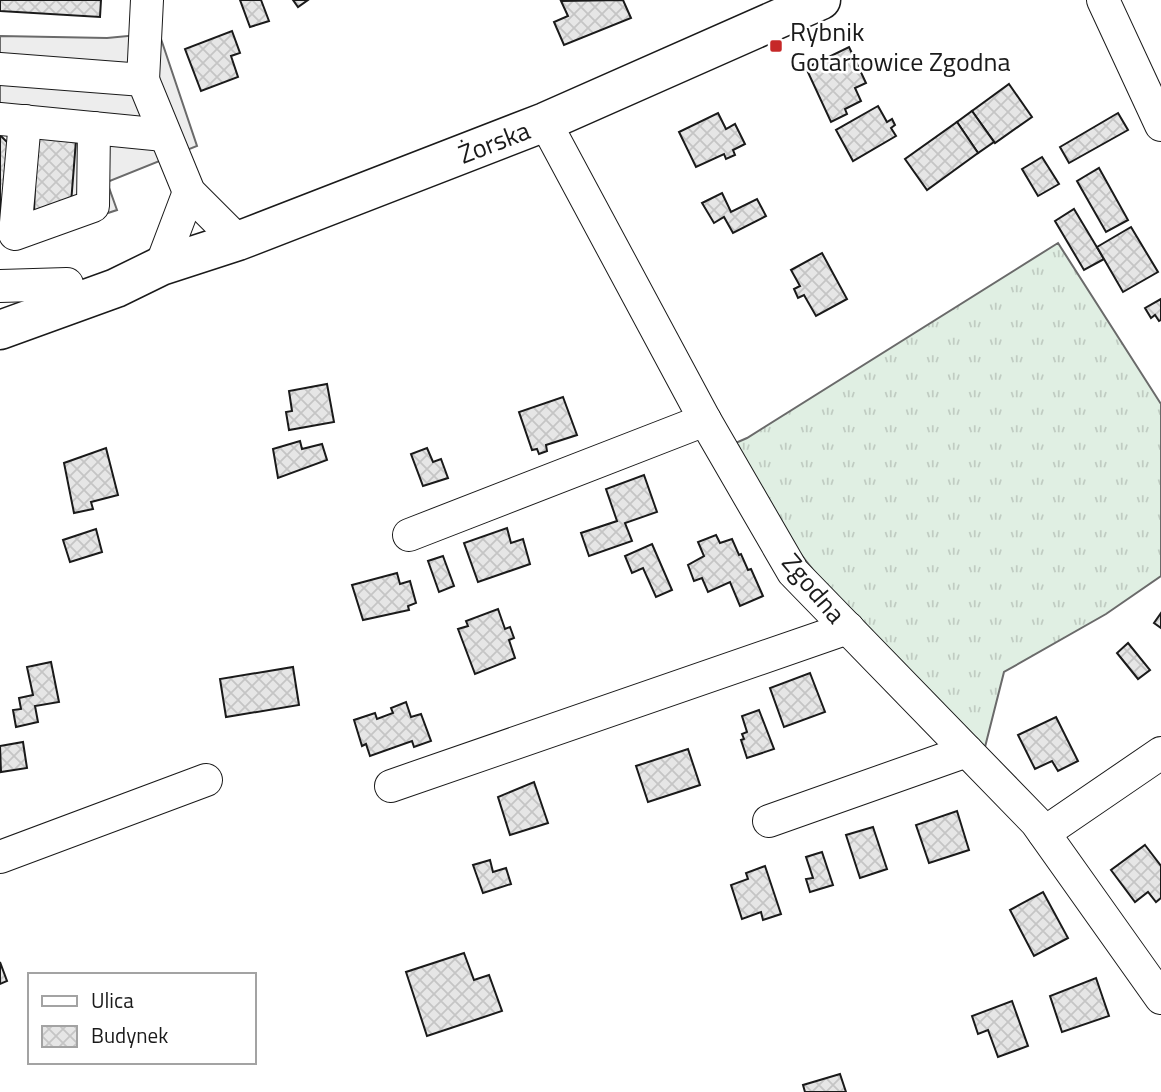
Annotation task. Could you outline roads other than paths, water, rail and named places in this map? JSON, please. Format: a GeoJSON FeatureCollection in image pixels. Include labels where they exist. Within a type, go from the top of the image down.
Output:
{"type":"FeatureCollection","features":[{"type":"Feature","properties":{"kind":"main road","name":"Żorska"},"geometry":{"type":"LineString","coordinates":[[0,330],[116,288],[160,266],[238,241],[545,122],[821,0]]}},
{"type":"Feature","properties":{"kind":"main road","name":"Żorska"},"geometry":{"type":"LineString","coordinates":[[0,302],[113,272],[160,266]]}},
{"type":"Feature","properties":{"kind":"street"},"geometry":{"type":"LineString","coordinates":[[147,0],[143,80],[189,192],[238,241]]}},
{"type":"Feature","properties":{"kind":"street"},"geometry":{"type":"LineString","coordinates":[[1103,0],[1161,125]]}},
{"type":"Feature","properties":{"kind":"street"},"geometry":{"type":"LineString","coordinates":[[0,69],[143,80]]}},
{"type":"Feature","properties":{"kind":"street"},"geometry":{"type":"LineString","coordinates":[[94,128],[93,206],[15,234],[13,120],[94,128],[164,135]]}},
{"type":"Feature","properties":{"kind":"street","name":"Zgodna"},"geometry":{"type":"LineString","coordinates":[[545,122],[705,420],[793,572],[1044,832],[1161,998]]}},
{"type":"Feature","properties":{"kind":"street"},"geometry":{"type":"LineString","coordinates":[[160,266],[189,192]]}},
{"type":"Feature","properties":{"kind":"street"},"geometry":{"type":"LineString","coordinates":[[0,286],[67,284]]}},
{"type":"Feature","properties":{"kind":"street"},"geometry":{"type":"LineString","coordinates":[[409,535],[705,420]]}},
{"type":"Feature","properties":{"kind":"street"},"geometry":{"type":"LineString","coordinates":[[391,786],[848,628]]}},
{"type":"Feature","properties":{"kind":"street"},"geometry":{"type":"LineString","coordinates":[[769,821],[967,751]]}},
{"type":"Feature","properties":{"kind":"street"},"geometry":{"type":"LineString","coordinates":[[1044,832],[1161,753]]}},
{"type":"Feature","properties":{"kind":"street"},"geometry":{"type":"LineString","coordinates":[[0,857],[206,780]]}},
{"type":"Feature","properties":{"kind":"place","name":"Rybnik Gotartowice Zgodna"},"geometry":{"type":"Point","coordinates":[776,46]}}]}
